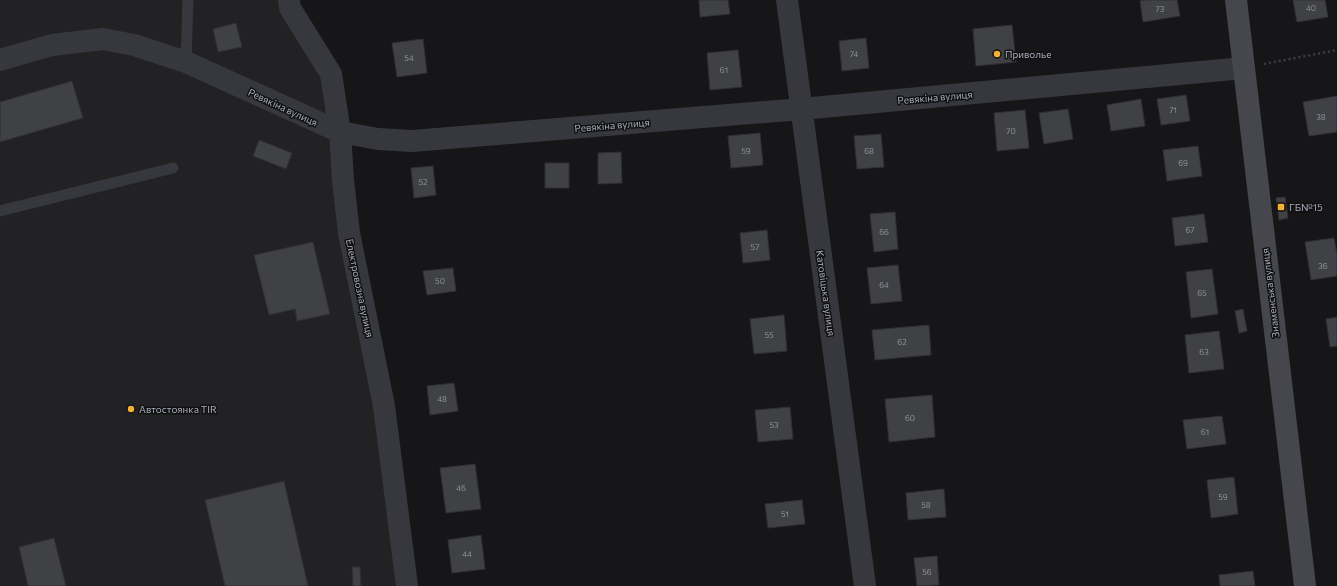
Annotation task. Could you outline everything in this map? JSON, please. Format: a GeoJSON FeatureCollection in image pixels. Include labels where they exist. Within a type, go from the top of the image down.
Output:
{"type":"FeatureCollection","features":[{"type":"Feature","properties":{"kind":"main road","name":"Знаменська вулиця"},"geometry":{"type":"LineString","coordinates":[[1236,0],[1305,586]]}},
{"type":"Feature","properties":{"kind":"street","name":"Електровозна вулиця"},"geometry":{"type":"LineString","coordinates":[[289,0],[290,8],[330,74],[340,132],[343,180],[349,232],[384,406],[407,586]]}},
{"type":"Feature","properties":{"kind":"street","name":"Катовіцька вулиця"},"geometry":{"type":"LineString","coordinates":[[788,0],[801,109],[865,586]]}},
{"type":"Feature","properties":{"kind":"street","name":"Ревякіна вулиця"},"geometry":{"type":"LineString","coordinates":[[0,60],[52,45],[103,40],[134,45],[186,62],[340,132],[378,139],[412,141],[801,109],[1244,68]]}},
{"type":"Feature","properties":{"kind":"lane"},"geometry":{"type":"LineString","coordinates":[[186,62],[188,0]]}},
{"type":"Feature","properties":{"kind":"lane"},"geometry":{"type":"LineString","coordinates":[[0,211],[173,168]]}},
{"type":"Feature","properties":{"kind":"path"},"geometry":{"type":"LineString","coordinates":[[1244,68],[1337,50]]}},
{"type":"Feature","properties":{"kind":"shaded area"},"geometry":{"type":"Polygon","coordinates":[[[0,0],[289,0],[331,74],[407,586],[0,586],[0,0]]]}},
{"type":"Feature","properties":{"kind":"building"},"geometry":{"type":"Polygon","coordinates":[[[699,0],[728,0],[730,14],[700,17],[699,0]]]}},
{"type":"Feature","properties":{"kind":"building"},"geometry":{"type":"Polygon","coordinates":[[[1177,0],[1180,16],[1143,22],[1140,1],[1177,0]]]}},
{"type":"Feature","properties":{"kind":"building"},"geometry":{"type":"Polygon","coordinates":[[[1293,0],[1325,0],[1328,17],[1297,22],[1293,0]]]}},
{"type":"Feature","properties":{"kind":"building"},"geometry":{"type":"Polygon","coordinates":[[[236,23],[242,47],[218,52],[213,29],[236,23]]]}},
{"type":"Feature","properties":{"kind":"building"},"geometry":{"type":"Polygon","coordinates":[[[1012,25],[1016,62],[976,66],[973,29],[1012,25]]]}},
{"type":"Feature","properties":{"kind":"building"},"geometry":{"type":"Polygon","coordinates":[[[866,38],[869,68],[842,71],[839,41],[866,38]]]}},
{"type":"Feature","properties":{"kind":"building"},"geometry":{"type":"Polygon","coordinates":[[[423,39],[427,73],[397,77],[392,43],[423,39]]]}},
{"type":"Feature","properties":{"kind":"building"},"geometry":{"type":"Polygon","coordinates":[[[738,50],[742,87],[710,90],[707,53],[738,50]]]}},
{"type":"Feature","properties":{"kind":"building"},"geometry":{"type":"Polygon","coordinates":[[[72,81],[83,118],[0,142],[0,102],[72,81]]]}},
{"type":"Feature","properties":{"kind":"building"},"geometry":{"type":"Polygon","coordinates":[[[1186,95],[1190,121],[1161,125],[1157,99],[1186,95]]]}},
{"type":"Feature","properties":{"kind":"building"},"geometry":{"type":"Polygon","coordinates":[[[1337,96],[1337,132],[1309,136],[1303,102],[1337,96]]]}},
{"type":"Feature","properties":{"kind":"building"},"geometry":{"type":"Polygon","coordinates":[[[1141,99],[1145,126],[1111,131],[1107,105],[1141,99]]]}},
{"type":"Feature","properties":{"kind":"building"},"geometry":{"type":"Polygon","coordinates":[[[1068,109],[1073,139],[1044,144],[1039,113],[1068,109]]]}},
{"type":"Feature","properties":{"kind":"building"},"geometry":{"type":"Polygon","coordinates":[[[1025,110],[1029,148],[997,151],[994,113],[1025,110]]]}},
{"type":"Feature","properties":{"kind":"building"},"geometry":{"type":"Polygon","coordinates":[[[760,133],[763,165],[731,168],[728,136],[760,133]]]}},
{"type":"Feature","properties":{"kind":"building"},"geometry":{"type":"Polygon","coordinates":[[[881,134],[884,167],[857,169],[854,136],[881,134]]]}},
{"type":"Feature","properties":{"kind":"building"},"geometry":{"type":"Polygon","coordinates":[[[259,140],[292,153],[286,169],[253,156],[259,140]]]}},
{"type":"Feature","properties":{"kind":"building"},"geometry":{"type":"Polygon","coordinates":[[[1198,146],[1202,176],[1167,181],[1163,150],[1198,146]]]}},
{"type":"Feature","properties":{"kind":"building"},"geometry":{"type":"Polygon","coordinates":[[[621,152],[622,183],[598,184],[598,153],[621,152]]]}},
{"type":"Feature","properties":{"kind":"building"},"geometry":{"type":"Polygon","coordinates":[[[545,163],[569,163],[569,188],[545,188],[545,163]]]}},
{"type":"Feature","properties":{"kind":"building"},"geometry":{"type":"Polygon","coordinates":[[[433,166],[436,195],[414,198],[411,168],[433,166]]]}},
{"type":"Feature","properties":{"kind":"building"},"geometry":{"type":"Polygon","coordinates":[[[1285,197],[1288,218],[1279,220],[1276,198],[1285,197]]]}},
{"type":"Feature","properties":{"kind":"building"},"geometry":{"type":"Polygon","coordinates":[[[895,212],[898,249],[874,252],[870,214],[895,212]]]}},
{"type":"Feature","properties":{"kind":"building"},"geometry":{"type":"Polygon","coordinates":[[[1204,214],[1208,242],[1175,246],[1172,218],[1204,214]]]}},
{"type":"Feature","properties":{"kind":"building"},"geometry":{"type":"Polygon","coordinates":[[[767,230],[770,260],[743,263],[740,233],[767,230]]]}},
{"type":"Feature","properties":{"kind":"building"},"geometry":{"type":"Polygon","coordinates":[[[1334,238],[1337,255],[1337,276],[1311,280],[1305,242],[1334,238]]]}},
{"type":"Feature","properties":{"kind":"building"},"geometry":{"type":"Polygon","coordinates":[[[313,242],[330,314],[297,321],[295,309],[269,315],[254,255],[313,242]]]}},
{"type":"Feature","properties":{"kind":"building"},"geometry":{"type":"Polygon","coordinates":[[[898,265],[902,301],[871,304],[867,268],[898,265]]]}},
{"type":"Feature","properties":{"kind":"building"},"geometry":{"type":"Polygon","coordinates":[[[453,268],[456,291],[427,295],[423,271],[453,268]]]}},
{"type":"Feature","properties":{"kind":"building"},"geometry":{"type":"Polygon","coordinates":[[[1212,269],[1218,314],[1191,318],[1186,272],[1212,269]]]}},
{"type":"Feature","properties":{"kind":"building"},"geometry":{"type":"Polygon","coordinates":[[[1243,309],[1247,331],[1239,333],[1235,311],[1243,309]]]}},
{"type":"Feature","properties":{"kind":"building"},"geometry":{"type":"Polygon","coordinates":[[[784,315],[787,351],[754,354],[750,319],[784,315]]]}},
{"type":"Feature","properties":{"kind":"building"},"geometry":{"type":"Polygon","coordinates":[[[1337,317],[1337,346],[1330,347],[1326,319],[1337,317]]]}},
{"type":"Feature","properties":{"kind":"building"},"geometry":{"type":"Polygon","coordinates":[[[929,325],[931,355],[875,360],[872,330],[929,325]]]}},
{"type":"Feature","properties":{"kind":"building"},"geometry":{"type":"Polygon","coordinates":[[[1219,331],[1224,369],[1189,373],[1185,335],[1219,331]]]}},
{"type":"Feature","properties":{"kind":"building"},"geometry":{"type":"Polygon","coordinates":[[[454,383],[458,411],[430,415],[427,386],[454,383]]]}},
{"type":"Feature","properties":{"kind":"building"},"geometry":{"type":"Polygon","coordinates":[[[932,395],[935,437],[889,442],[885,399],[932,395]]]}},
{"type":"Feature","properties":{"kind":"building"},"geometry":{"type":"Polygon","coordinates":[[[790,407],[793,439],[758,442],[755,410],[790,407]]]}},
{"type":"Feature","properties":{"kind":"building"},"geometry":{"type":"Polygon","coordinates":[[[1222,416],[1226,444],[1187,449],[1183,420],[1222,416]]]}},
{"type":"Feature","properties":{"kind":"building"},"geometry":{"type":"Polygon","coordinates":[[[475,464],[481,509],[446,513],[440,468],[475,464]]]}},
{"type":"Feature","properties":{"kind":"building"},"geometry":{"type":"Polygon","coordinates":[[[1234,477],[1238,514],[1211,518],[1207,480],[1234,477]]]}},
{"type":"Feature","properties":{"kind":"building"},"geometry":{"type":"Polygon","coordinates":[[[284,481],[308,586],[225,586],[205,500],[284,481]]]}},
{"type":"Feature","properties":{"kind":"building"},"geometry":{"type":"Polygon","coordinates":[[[944,489],[946,517],[908,520],[906,493],[944,489]]]}},
{"type":"Feature","properties":{"kind":"building"},"geometry":{"type":"Polygon","coordinates":[[[802,500],[805,524],[768,528],[765,504],[802,500]]]}},
{"type":"Feature","properties":{"kind":"building"},"geometry":{"type":"Polygon","coordinates":[[[481,535],[485,569],[452,573],[448,540],[481,535]]]}},
{"type":"Feature","properties":{"kind":"building"},"geometry":{"type":"Polygon","coordinates":[[[54,538],[66,586],[28,586],[19,547],[54,538]]]}},
{"type":"Feature","properties":{"kind":"building"},"geometry":{"type":"Polygon","coordinates":[[[937,556],[939,585],[917,586],[914,558],[937,556]]]}},
{"type":"Feature","properties":{"kind":"building"},"geometry":{"type":"Polygon","coordinates":[[[352,567],[360,567],[361,586],[353,586],[352,567]]]}},
{"type":"Feature","properties":{"kind":"building"},"geometry":{"type":"Polygon","coordinates":[[[1253,571],[1255,586],[1220,586],[1219,575],[1253,571]]]}},
{"type":"Feature","properties":{"kind":"place","name":"Приволье"},"geometry":{"type":"Point","coordinates":[997,54]}},
{"type":"Feature","properties":{"kind":"place","name":"ГБ№15"},"geometry":{"type":"Point","coordinates":[1281,207]}},
{"type":"Feature","properties":{"kind":"place","name":"Автостоянка TIR"},"geometry":{"type":"Point","coordinates":[131,409]}}]}
